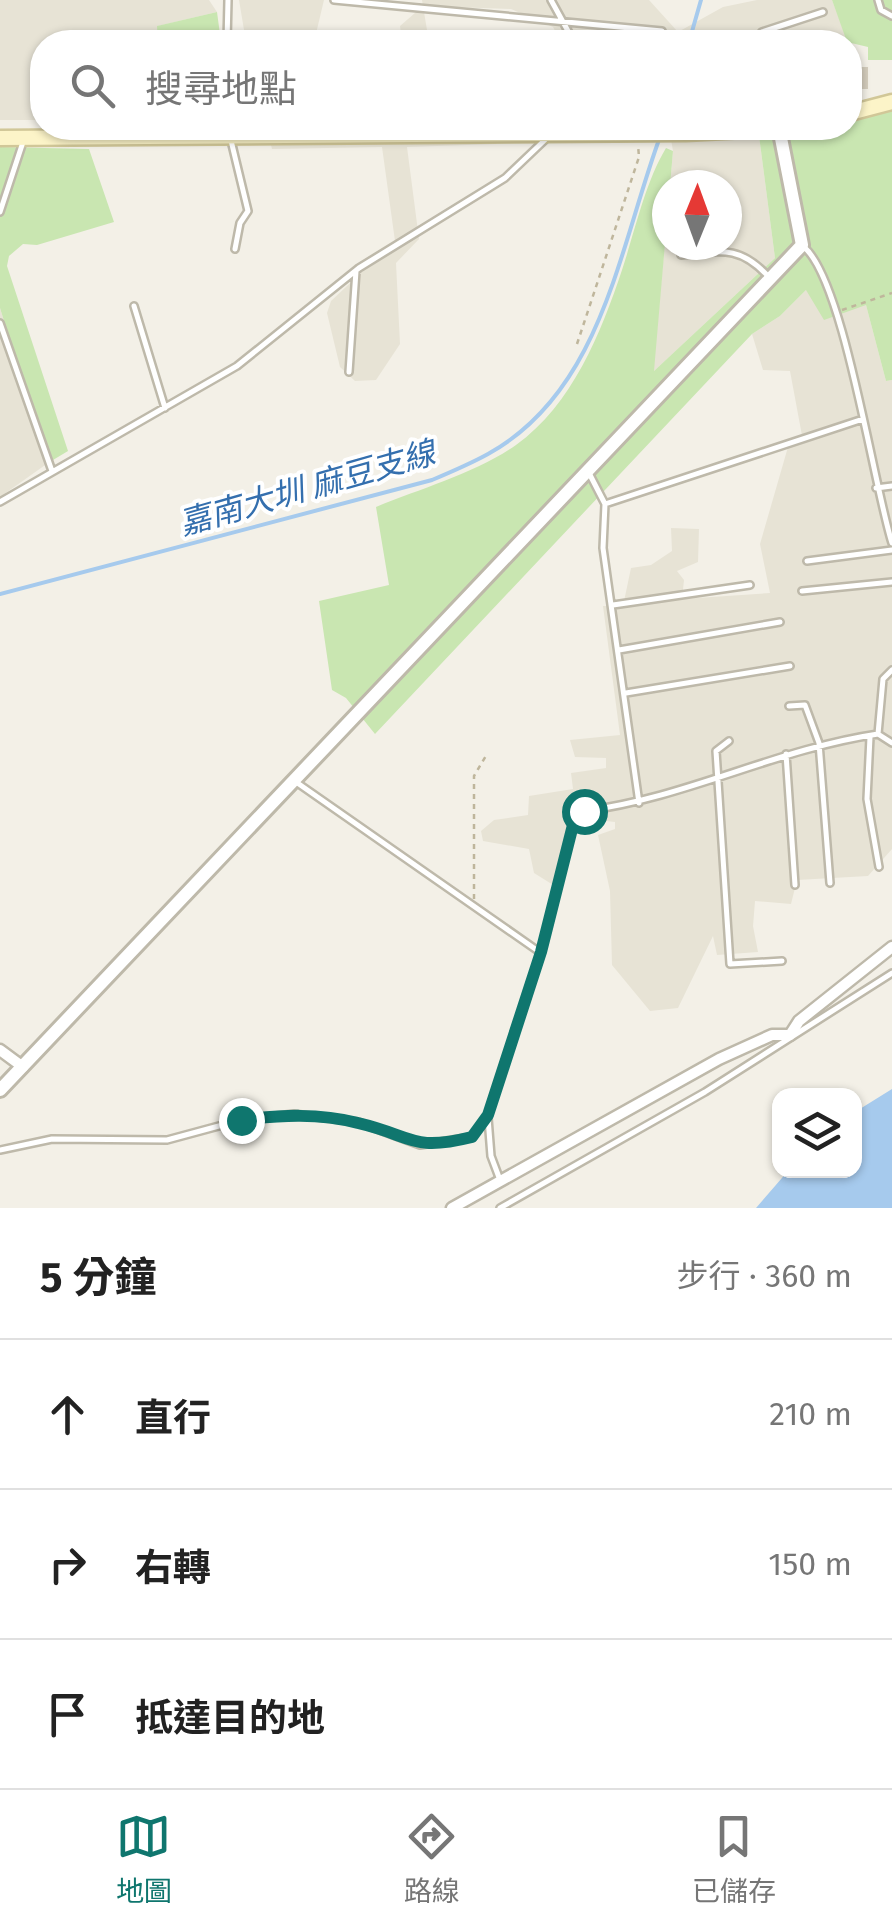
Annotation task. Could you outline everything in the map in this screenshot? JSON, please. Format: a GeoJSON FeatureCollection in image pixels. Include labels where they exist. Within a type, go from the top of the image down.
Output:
{"type":"FeatureCollection","features":[{"type":"Feature","properties":{"kind":"main road"},"geometry":{"type":"LineString","coordinates":[[862,110],[892,102]]}},
{"type":"Feature","properties":{"kind":"main road"},"geometry":{"type":"LineString","coordinates":[[0,138],[30,138]]}},
{"type":"Feature","properties":{"kind":"street"},"geometry":{"type":"LineString","coordinates":[[0,1090],[802,245],[782,140]]}},
{"type":"Feature","properties":{"kind":"street"},"geometry":{"type":"LineString","coordinates":[[452,1208],[719,1059],[772,1036],[790,1035],[799,1021],[892,947]]}},
{"type":"Feature","properties":{"kind":"street"},"geometry":{"type":"LineString","coordinates":[[0,1050],[22,1067]]}},
{"type":"Feature","properties":{"kind":"lane"},"geometry":{"type":"LineString","coordinates":[[227,30],[228,0]]}},
{"type":"Feature","properties":{"kind":"lane"},"geometry":{"type":"LineString","coordinates":[[334,0],[653,30]]}},
{"type":"Feature","properties":{"kind":"lane"},"geometry":{"type":"LineString","coordinates":[[551,0],[567,30]]}},
{"type":"Feature","properties":{"kind":"lane"},"geometry":{"type":"LineString","coordinates":[[878,0],[881,10],[892,16]]}},
{"type":"Feature","properties":{"kind":"lane"},"geometry":{"type":"LineString","coordinates":[[768,30],[823,12]]}},
{"type":"Feature","properties":{"kind":"lane"},"geometry":{"type":"LineString","coordinates":[[0,212],[25,138]]}},
{"type":"Feature","properties":{"kind":"lane"},"geometry":{"type":"LineString","coordinates":[[230,140],[248,211],[240,223],[235,250]]}},
{"type":"Feature","properties":{"kind":"lane"},"geometry":{"type":"LineString","coordinates":[[0,502],[236,366],[356,272],[504,178],[544,140]]}},
{"type":"Feature","properties":{"kind":"lane"},"geometry":{"type":"LineString","coordinates":[[802,245],[813,255],[836,312],[892,546],[807,561]]}},
{"type":"Feature","properties":{"kind":"lane"},"geometry":{"type":"LineString","coordinates":[[742,255],[750,256],[771,280]]}},
{"type":"Feature","properties":{"kind":"lane"},"geometry":{"type":"LineString","coordinates":[[349,372],[356,272]]}},
{"type":"Feature","properties":{"kind":"lane"},"geometry":{"type":"LineString","coordinates":[[134,306],[164,408]]}},
{"type":"Feature","properties":{"kind":"lane"},"geometry":{"type":"LineString","coordinates":[[0,323],[52,471]]}},
{"type":"Feature","properties":{"kind":"lane"},"geometry":{"type":"LineString","coordinates":[[605,504],[864,419]]}},
{"type":"Feature","properties":{"kind":"lane"},"geometry":{"type":"LineString","coordinates":[[589,473],[605,504],[604,548],[639,804]]}},
{"type":"Feature","properties":{"kind":"lane"},"geometry":{"type":"LineString","coordinates":[[876,488],[892,486]]}},
{"type":"Feature","properties":{"kind":"lane"},"geometry":{"type":"LineString","coordinates":[[802,591],[892,582]]}},
{"type":"Feature","properties":{"kind":"lane"},"geometry":{"type":"LineString","coordinates":[[613,605],[750,586]]}},
{"type":"Feature","properties":{"kind":"lane"},"geometry":{"type":"LineString","coordinates":[[619,650],[780,622]]}},
{"type":"Feature","properties":{"kind":"lane"},"geometry":{"type":"LineString","coordinates":[[626,693],[790,666]]}},
{"type":"Feature","properties":{"kind":"lane"},"geometry":{"type":"LineString","coordinates":[[879,868],[867,799],[883,679],[892,670]]}},
{"type":"Feature","properties":{"kind":"lane"},"geometry":{"type":"LineString","coordinates":[[789,706],[805,705],[819,743],[830,883]]}},
{"type":"Feature","properties":{"kind":"lane"},"geometry":{"type":"LineString","coordinates":[[0,1150],[52,1139],[167,1140],[241,1120],[294,1114],[358,1122],[434,1146],[472,1137],[488,1115],[541,952],[573,825],[584,811],[639,804],[819,743],[874,735],[892,742]]}},
{"type":"Feature","properties":{"kind":"lane"},"geometry":{"type":"LineString","coordinates":[[729,741],[716,751],[730,964],[782,961]]}},
{"type":"Feature","properties":{"kind":"lane"},"geometry":{"type":"LineString","coordinates":[[786,754],[795,885]]}},
{"type":"Feature","properties":{"kind":"lane"},"geometry":{"type":"LineString","coordinates":[[294,780],[541,952]]}},
{"type":"Feature","properties":{"kind":"lane"},"geometry":{"type":"LineString","coordinates":[[500,1208],[705,1092],[892,973]]}},
{"type":"Feature","properties":{"kind":"lane"},"geometry":{"type":"LineString","coordinates":[[488,1115],[490,1156],[500,1180]]}},
{"type":"Feature","properties":{"kind":"path"},"geometry":{"type":"LineString","coordinates":[[577,344],[639,157],[633,140]]}},
{"type":"Feature","properties":{"kind":"path"},"geometry":{"type":"LineString","coordinates":[[836,312],[892,292]]}},
{"type":"Feature","properties":{"kind":"path"},"geometry":{"type":"LineString","coordinates":[[474,905],[474,776],[488,754]]}},
{"type":"Feature","properties":{"kind":"shaded area"},"geometry":{"type":"Polygon","coordinates":[[[0,0],[209,0],[217,12],[158,26],[158,30],[30,30],[30,120],[0,120],[0,0]]]}},
{"type":"Feature","properties":{"kind":"shaded area"},"geometry":{"type":"Polygon","coordinates":[[[239,0],[324,0],[317,30],[244,30],[239,0]]]}},
{"type":"Feature","properties":{"kind":"shaded area"},"geometry":{"type":"Polygon","coordinates":[[[422,0],[649,0],[676,30],[555,30],[511,9],[423,6],[422,0]]]}},
{"type":"Feature","properties":{"kind":"shaded area"},"geometry":{"type":"Polygon","coordinates":[[[757,0],[832,0],[843,30],[682,30],[723,7],[757,0]]]}},
{"type":"Feature","properties":{"kind":"shaded area"},"geometry":{"type":"Polygon","coordinates":[[[423,6],[427,30],[400,30],[400,26],[423,6]]]}},
{"type":"Feature","properties":{"kind":"shaded area"},"geometry":{"type":"Polygon","coordinates":[[[270,140],[492,140],[497,144],[407,147],[419,239],[396,263],[400,344],[376,380],[355,381],[340,367],[327,313],[331,301],[395,241],[382,147],[272,149],[270,140]]]}},
{"type":"Feature","properties":{"kind":"shaded area"},"geometry":{"type":"Polygon","coordinates":[[[671,140],[760,140],[775,258],[653,372],[663,260],[742,260],[742,170],[671,170],[671,140]]]}},
{"type":"Feature","properties":{"kind":"shaded area"},"geometry":{"type":"Polygon","coordinates":[[[807,289],[866,305],[886,381],[892,380],[892,849],[868,876],[797,880],[791,904],[755,901],[753,926],[758,952],[717,955],[713,936],[678,1008],[650,1011],[612,965],[610,891],[598,835],[615,829],[615,822],[579,818],[558,888],[534,873],[529,849],[483,841],[481,831],[494,820],[528,815],[529,796],[573,789],[571,773],[606,768],[606,758],[575,757],[570,740],[620,735],[603,606],[623,606],[631,568],[651,565],[672,551],[671,528],[699,529],[698,562],[677,571],[684,580],[682,599],[770,593],[760,544],[788,447],[803,441],[790,371],[763,370],[752,334],[780,316],[807,289]]]}},
{"type":"Feature","properties":{"kind":"shaded area"},"geometry":{"type":"Polygon","coordinates":[[[0,308],[48,463],[0,497],[0,308]]]}},
{"type":"Feature","properties":{"kind":"green space"},"geometry":{"type":"Polygon","coordinates":[[[832,0],[892,0],[892,60],[868,60],[868,47],[862,46],[862,30],[843,30],[832,0]]]}},
{"type":"Feature","properties":{"kind":"green space"},"geometry":{"type":"Polygon","coordinates":[[[217,12],[219,30],[157,30],[157,26],[217,12]]]}},
{"type":"Feature","properties":{"kind":"green space"},"geometry":{"type":"Polygon","coordinates":[[[892,94],[892,380],[886,381],[866,305],[824,320],[806,290],[780,316],[752,334],[375,734],[346,698],[332,690],[319,601],[389,585],[376,507],[500,455],[536,429],[553,410],[594,343],[652,178],[652,260],[664,260],[654,371],[775,258],[760,140],[862,140],[862,103],[892,94]]]}},
{"type":"Feature","properties":{"kind":"green space"},"geometry":{"type":"Polygon","coordinates":[[[0,147],[89,149],[114,222],[37,245],[23,244],[9,256],[7,266],[68,451],[48,463],[0,308],[0,147]]]}},
{"type":"Feature","properties":{"kind":"green space"},"geometry":{"type":"Polygon","coordinates":[[[666,148],[673,151],[671,170],[656,170],[666,148]]]}},
{"type":"Feature","properties":{"kind":"water"},"geometry":{"type":"Polygon","coordinates":[[[892,1089],[892,1208],[756,1208],[782,1178],[862,1178],[862,1108],[892,1089]]]}},
{"type":"Feature","properties":{"kind":"building"},"geometry":{"type":"Polygon","coordinates":[[[862,67],[868,67],[868,89],[862,89],[862,67]]]}},
{"type":"Feature","properties":{"kind":"waterway","name":"嘉南大圳 麻豆支線"},"geometry":{"type":"LineString","coordinates":[[692,30],[701,0]]}},
{"type":"Feature","properties":{"kind":"waterway","name":"嘉南大圳 麻豆支線"},"geometry":{"type":"LineString","coordinates":[[0,594],[432,480],[488,454],[526,427],[557,393],[582,355],[618,269],[659,140]]}},
{"type":"Feature","properties":{"kind":"route"},"geometry":{"type":"LineString","coordinates":[[241,1120],[294,1114],[320,1116],[358,1122],[420,1145],[434,1146],[472,1137],[488,1115],[541,952],[573,825],[584,811]]}}]}
